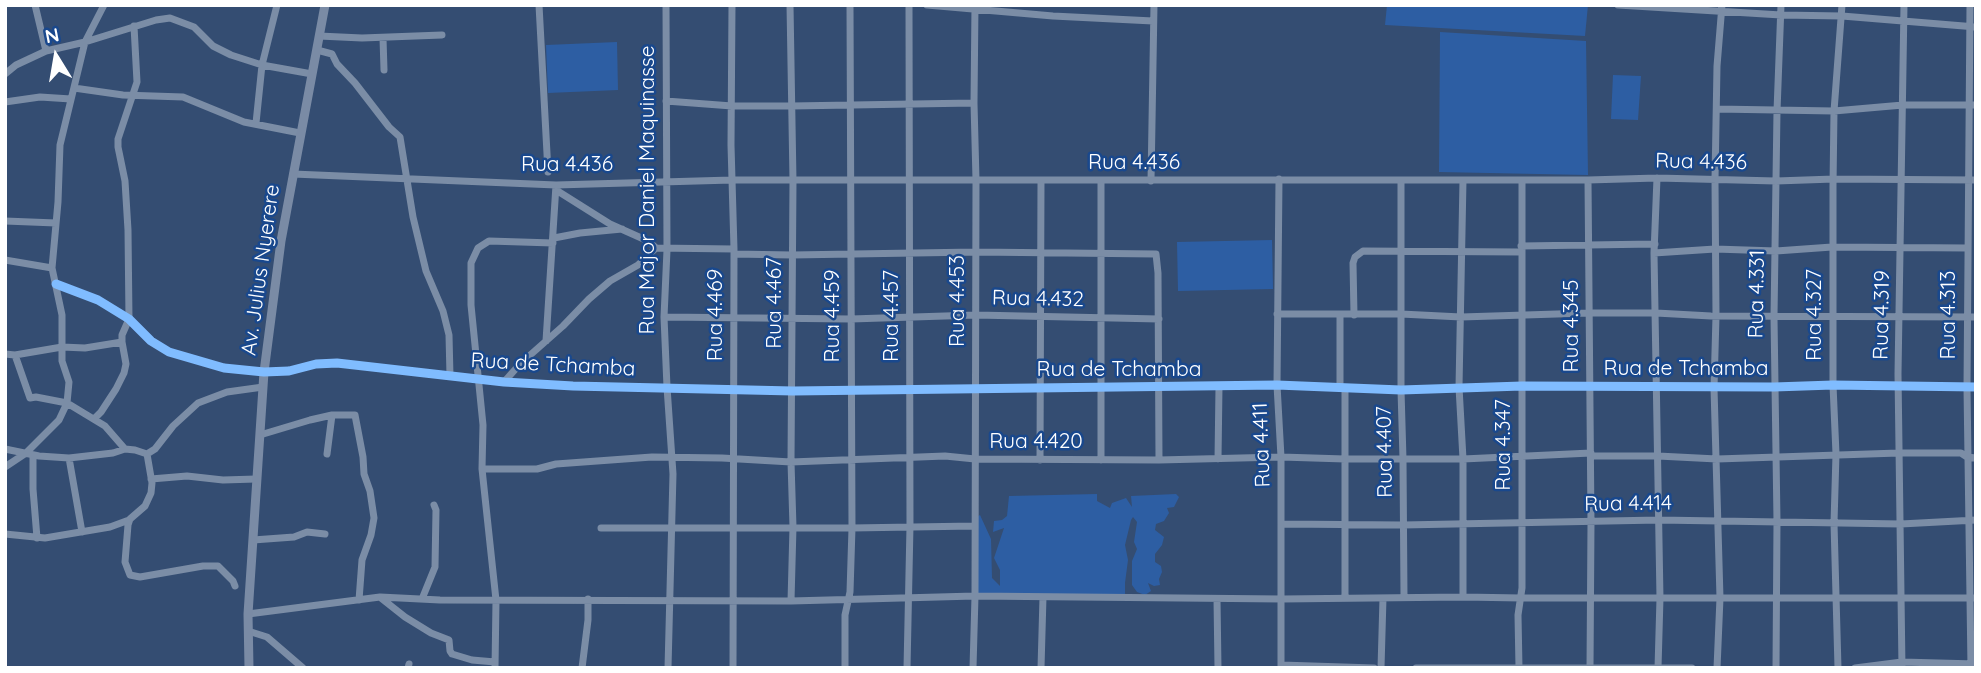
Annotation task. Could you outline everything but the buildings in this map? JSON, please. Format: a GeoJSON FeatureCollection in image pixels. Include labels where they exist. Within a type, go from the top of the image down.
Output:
{"type":"FeatureCollection","features":[{"type":"Feature","properties":{"kind":"main road","name":"Av. Julius Nyerere"},"geometry":{"type":"LineString","coordinates":[[249,668],[248,614],[264,372],[281,241],[325,5]]}},
{"type":"Feature","properties":{"kind":"street"},"geometry":{"type":"LineString","coordinates":[[35,5],[46,51]]}},
{"type":"Feature","properties":{"kind":"street"},"geometry":{"type":"LineString","coordinates":[[5,467],[29,454],[59,420],[66,403],[69,382],[62,361],[61,315],[52,268],[60,145],[85,42],[104,5]]}},
{"type":"Feature","properties":{"kind":"street"},"geometry":{"type":"LineString","coordinates":[[256,123],[262,65],[277,5]]}},
{"type":"Feature","properties":{"kind":"street"},"geometry":{"type":"LineString","coordinates":[[539,5],[548,172]]}},
{"type":"Feature","properties":{"kind":"street","name":"Rua Major Daniel Maquinasse"},"geometry":{"type":"LineString","coordinates":[[666,5],[667,250],[664,317],[672,457],[668,668]]}},
{"type":"Feature","properties":{"kind":"street","name":"Rua 4.469"},"geometry":{"type":"LineString","coordinates":[[732,5],[733,668]]}},
{"type":"Feature","properties":{"kind":"street","name":"Rua 4.467"},"geometry":{"type":"LineString","coordinates":[[790,5],[793,181],[791,601]]}},
{"type":"Feature","properties":{"kind":"street","name":"Rua 4.459"},"geometry":{"type":"LineString","coordinates":[[845,668],[845,615],[852,528],[850,5]]}},
{"type":"Feature","properties":{"kind":"street","name":"Rua 4.457"},"geometry":{"type":"LineString","coordinates":[[907,668],[907,616],[910,599],[909,5]]}},
{"type":"Feature","properties":{"kind":"street"},"geometry":{"type":"LineString","coordinates":[[927,5],[1153,21]]}},
{"type":"Feature","properties":{"kind":"street"},"geometry":{"type":"LineString","coordinates":[[1151,181],[1154,5]]}},
{"type":"Feature","properties":{"kind":"street"},"geometry":{"type":"LineString","coordinates":[[1618,5],[1722,8],[1781,15],[1842,16],[1973,27]]}},
{"type":"Feature","properties":{"kind":"street","name":"Rua 4.331"},"geometry":{"type":"LineString","coordinates":[[1776,668],[1774,317],[1781,5]]}},
{"type":"Feature","properties":{"kind":"street","name":"Rua 4.327"},"geometry":{"type":"LineString","coordinates":[[1838,668],[1832,247],[1835,111],[1842,5]]}},
{"type":"Feature","properties":{"kind":"street","name":"Rua 4.319"},"geometry":{"type":"LineString","coordinates":[[1902,665],[1898,386],[1904,5]]}},
{"type":"Feature","properties":{"kind":"street","name":"Rua 4.313"},"geometry":{"type":"LineString","coordinates":[[1970,5],[1973,27],[1971,317],[1967,387],[1971,458],[1972,665]]}},
{"type":"Feature","properties":{"kind":"street","name":"Rua 4.453"},"geometry":{"type":"LineString","coordinates":[[973,668],[976,390],[975,7]]}},
{"type":"Feature","properties":{"kind":"street"},"geometry":{"type":"LineString","coordinates":[[1717,668],[1720,598],[1714,388],[1715,180],[1717,66],[1722,8]]}},
{"type":"Feature","properties":{"kind":"street"},"geometry":{"type":"LineString","coordinates":[[5,73],[46,51],[164,18],[175,19],[194,27],[220,50],[262,65],[312,74]]}},
{"type":"Feature","properties":{"kind":"street"},"geometry":{"type":"LineString","coordinates":[[94,419],[124,373],[126,364],[122,335],[129,318],[130,266],[126,192],[118,139],[137,82],[134,26]]}},
{"type":"Feature","properties":{"kind":"street"},"geometry":{"type":"LineString","coordinates":[[320,36],[383,38],[442,35]]}},
{"type":"Feature","properties":{"kind":"street"},"geometry":{"type":"LineString","coordinates":[[383,38],[384,70]]}},
{"type":"Feature","properties":{"kind":"street"},"geometry":{"type":"LineString","coordinates":[[317,50],[332,54],[337,64],[388,127],[400,137],[413,218],[426,271],[445,318],[450,345],[450,376]]}},
{"type":"Feature","properties":{"kind":"street"},"geometry":{"type":"LineString","coordinates":[[74,88],[91,92],[191,99],[227,116],[300,133]]}},
{"type":"Feature","properties":{"kind":"street"},"geometry":{"type":"LineString","coordinates":[[5,102],[40,97],[71,99]]}},
{"type":"Feature","properties":{"kind":"street"},"geometry":{"type":"LineString","coordinates":[[666,101],[732,106],[974,103]]}},
{"type":"Feature","properties":{"kind":"street"},"geometry":{"type":"LineString","coordinates":[[1717,109],[1835,111],[1902,104],[1972,105]]}},
{"type":"Feature","properties":{"kind":"street","name":"Rua 4.436"},"geometry":{"type":"LineString","coordinates":[[293,174],[556,187],[732,180],[1972,180]]}},
{"type":"Feature","properties":{"kind":"street"},"geometry":{"type":"LineString","coordinates":[[1657,178],[1654,249],[1660,598],[1658,667]]}},
{"type":"Feature","properties":{"kind":"street","name":"Rua 4.411"},"geometry":{"type":"LineString","coordinates":[[1279,179],[1277,385],[1281,457],[1281,666]]}},
{"type":"Feature","properties":{"kind":"street","name":"Rua 4.407"},"geometry":{"type":"LineString","coordinates":[[1401,180],[1404,597]]}},
{"type":"Feature","properties":{"kind":"street"},"geometry":{"type":"LineString","coordinates":[[1463,180],[1459,387],[1463,459],[1463,597]]}},
{"type":"Feature","properties":{"kind":"street","name":"Rua 4.347"},"geometry":{"type":"LineString","coordinates":[[1519,668],[1522,180]]}},
{"type":"Feature","properties":{"kind":"street","name":"Rua 4.345"},"geometry":{"type":"LineString","coordinates":[[1588,180],[1590,667]]}},
{"type":"Feature","properties":{"kind":"street"},"geometry":{"type":"LineString","coordinates":[[1040,460],[1041,181]]}},
{"type":"Feature","properties":{"kind":"street"},"geometry":{"type":"LineString","coordinates":[[1101,181],[1101,460]]}},
{"type":"Feature","properties":{"kind":"street"},"geometry":{"type":"LineString","coordinates":[[556,187],[594,215],[648,241],[656,248],[667,250],[792,255],[976,251],[1156,254],[1159,460]]}},
{"type":"Feature","properties":{"kind":"street"},"geometry":{"type":"LineString","coordinates":[[546,341],[556,187]]}},
{"type":"Feature","properties":{"kind":"street"},"geometry":{"type":"LineString","coordinates":[[5,221],[56,223]]}},
{"type":"Feature","properties":{"kind":"street"},"geometry":{"type":"LineString","coordinates":[[380,597],[405,617],[449,640],[452,654],[495,665],[496,600],[482,469],[483,425],[470,289],[471,263],[478,248],[489,241],[554,241],[622,229]]}},
{"type":"Feature","properties":{"kind":"street"},"geometry":{"type":"LineString","coordinates":[[1354,315],[1353,263],[1363,251],[1462,252],[1589,244],[1654,249],[1776,251],[1832,247],[1902,247],[1970,251]]}},
{"type":"Feature","properties":{"kind":"street"},"geometry":{"type":"LineString","coordinates":[[504,382],[610,281],[638,265],[656,248]]}},
{"type":"Feature","properties":{"kind":"street"},"geometry":{"type":"LineString","coordinates":[[5,260],[52,268]]}},
{"type":"Feature","properties":{"kind":"street","name":"Rua de Tchamba"},"geometry":{"type":"LineString","coordinates":[[55,284],[98,300],[129,318],[151,341],[169,352],[224,368],[264,372],[337,363],[504,382],[793,391],[1277,385],[1401,390],[1522,386],[1976,387]]}},
{"type":"Feature","properties":{"kind":"street"},"geometry":{"type":"LineString","coordinates":[[1277,314],[1461,317],[1656,313],[1774,317],[1971,317]]}},
{"type":"Feature","properties":{"kind":"street"},"geometry":{"type":"LineString","coordinates":[[1340,314],[1345,459],[1345,598]]}},
{"type":"Feature","properties":{"kind":"street","name":"Rua 4.432"},"geometry":{"type":"LineString","coordinates":[[664,317],[851,319],[975,315],[1159,318]]}},
{"type":"Feature","properties":{"kind":"street"},"geometry":{"type":"LineString","coordinates":[[5,354],[15,355],[62,347],[85,348],[122,342]]}},
{"type":"Feature","properties":{"kind":"street"},"geometry":{"type":"LineString","coordinates":[[15,355],[30,398],[66,403],[105,426],[125,449]]}},
{"type":"Feature","properties":{"kind":"street"},"geometry":{"type":"LineString","coordinates":[[147,454],[155,449],[173,426],[198,403],[227,392],[263,387]]}},
{"type":"Feature","properties":{"kind":"street"},"geometry":{"type":"LineString","coordinates":[[1218,459],[1219,387]]}},
{"type":"Feature","properties":{"kind":"street"},"geometry":{"type":"LineString","coordinates":[[260,435],[332,415],[355,415],[364,474],[374,508],[373,525],[362,561],[359,600]]}},
{"type":"Feature","properties":{"kind":"street"},"geometry":{"type":"LineString","coordinates":[[327,454],[332,415]]}},
{"type":"Feature","properties":{"kind":"street"},"geometry":{"type":"LineString","coordinates":[[5,449],[69,458],[125,449],[147,454]]}},
{"type":"Feature","properties":{"kind":"street","name":"Rua 4.420"},"geometry":{"type":"LineString","coordinates":[[482,469],[537,469],[556,464],[672,457],[792,462],[945,456],[975,459],[1159,460],[1281,457],[1463,459],[1591,454],[1717,459],[1961,453],[1971,458]]}},
{"type":"Feature","properties":{"kind":"street"},"geometry":{"type":"LineString","coordinates":[[29,454],[37,538]]}},
{"type":"Feature","properties":{"kind":"street"},"geometry":{"type":"LineString","coordinates":[[5,534],[37,538],[110,527],[130,519],[145,506],[152,488],[147,454]]}},
{"type":"Feature","properties":{"kind":"street"},"geometry":{"type":"LineString","coordinates":[[69,458],[82,532]]}},
{"type":"Feature","properties":{"kind":"street"},"geometry":{"type":"LineString","coordinates":[[151,479],[256,479]]}},
{"type":"Feature","properties":{"kind":"street"},"geometry":{"type":"LineString","coordinates":[[422,599],[435,567],[434,505]]}},
{"type":"Feature","properties":{"kind":"street"},"geometry":{"type":"LineString","coordinates":[[130,519],[125,562],[130,575],[140,577],[202,566],[218,566],[236,586]]}},
{"type":"Feature","properties":{"kind":"street","name":"Rua 4.414"},"geometry":{"type":"LineString","coordinates":[[1281,524],[1403,525],[1717,520],[1901,524],[1972,520]]}},
{"type":"Feature","properties":{"kind":"street"},"geometry":{"type":"LineString","coordinates":[[601,527],[672,529],[974,526]]}},
{"type":"Feature","properties":{"kind":"street"},"geometry":{"type":"LineString","coordinates":[[253,540],[294,537],[307,532],[325,534]]}},
{"type":"Feature","properties":{"kind":"street"},"geometry":{"type":"LineString","coordinates":[[248,614],[380,597],[791,601],[975,596],[1217,599],[1973,598]]}},
{"type":"Feature","properties":{"kind":"street"},"geometry":{"type":"LineString","coordinates":[[1041,668],[1042,597]]}},
{"type":"Feature","properties":{"kind":"street"},"geometry":{"type":"LineString","coordinates":[[1381,668],[1383,597]]}},
{"type":"Feature","properties":{"kind":"street"},"geometry":{"type":"LineString","coordinates":[[582,668],[588,599]]}},
{"type":"Feature","properties":{"kind":"street"},"geometry":{"type":"LineString","coordinates":[[1217,599],[1218,668]]}},
{"type":"Feature","properties":{"kind":"street"},"geometry":{"type":"LineString","coordinates":[[248,631],[267,637],[303,668]]}},
{"type":"Feature","properties":{"kind":"street"},"geometry":{"type":"LineString","coordinates":[[1855,668],[1972,665]]}},
{"type":"Feature","properties":{"kind":"street"},"geometry":{"type":"LineString","coordinates":[[1281,666],[1374,668]]}},
{"type":"Feature","properties":{"kind":"street"},"geometry":{"type":"LineString","coordinates":[[1416,668],[1692,668]]}},
{"type":"Feature","properties":{"kind":"shaded area"},"geometry":{"type":"Polygon","coordinates":[[[1387,5],[1588,5],[1585,36],[1385,25],[1387,5]]]}},
{"type":"Feature","properties":{"kind":"shaded area"},"geometry":{"type":"Polygon","coordinates":[[[1440,32],[1586,41],[1588,175],[1439,172],[1440,32]]]}},
{"type":"Feature","properties":{"kind":"shaded area"},"geometry":{"type":"Polygon","coordinates":[[[617,42],[618,90],[548,93],[546,45],[617,42]]]}},
{"type":"Feature","properties":{"kind":"shaded area"},"geometry":{"type":"Polygon","coordinates":[[[1613,75],[1641,76],[1638,120],[1611,119],[1613,75]]]}},
{"type":"Feature","properties":{"kind":"shaded area"},"geometry":{"type":"Polygon","coordinates":[[[1272,240],[1273,289],[1178,291],[1177,242],[1272,240]]]}},
{"type":"Feature","properties":{"kind":"shaded area"},"geometry":{"type":"Polygon","coordinates":[[[1097,494],[1097,501],[1110,508],[1112,503],[1126,498],[1132,507],[1131,496],[1176,494],[1179,497],[1174,507],[1167,508],[1169,513],[1164,521],[1156,524],[1155,530],[1164,537],[1155,554],[1155,562],[1161,566],[1162,572],[1160,585],[1148,583],[1151,591],[1145,595],[1137,592],[1132,585],[1132,561],[1137,549],[1134,542],[1137,522],[1133,517],[1125,545],[1128,560],[1125,594],[975,594],[977,517],[980,515],[991,539],[992,578],[1000,586],[1000,570],[994,558],[1004,528],[993,532],[994,521],[1007,516],[1009,496],[1097,494]]]}},
{"type":"Feature","properties":{"kind":"cycle path"},"geometry":{"type":"LineString","coordinates":[[56,284],[98,300],[129,319],[151,341],[169,352],[224,368],[264,372],[337,363],[504,382],[793,391],[1277,385],[1401,390],[1522,386],[1976,387]]}}]}
